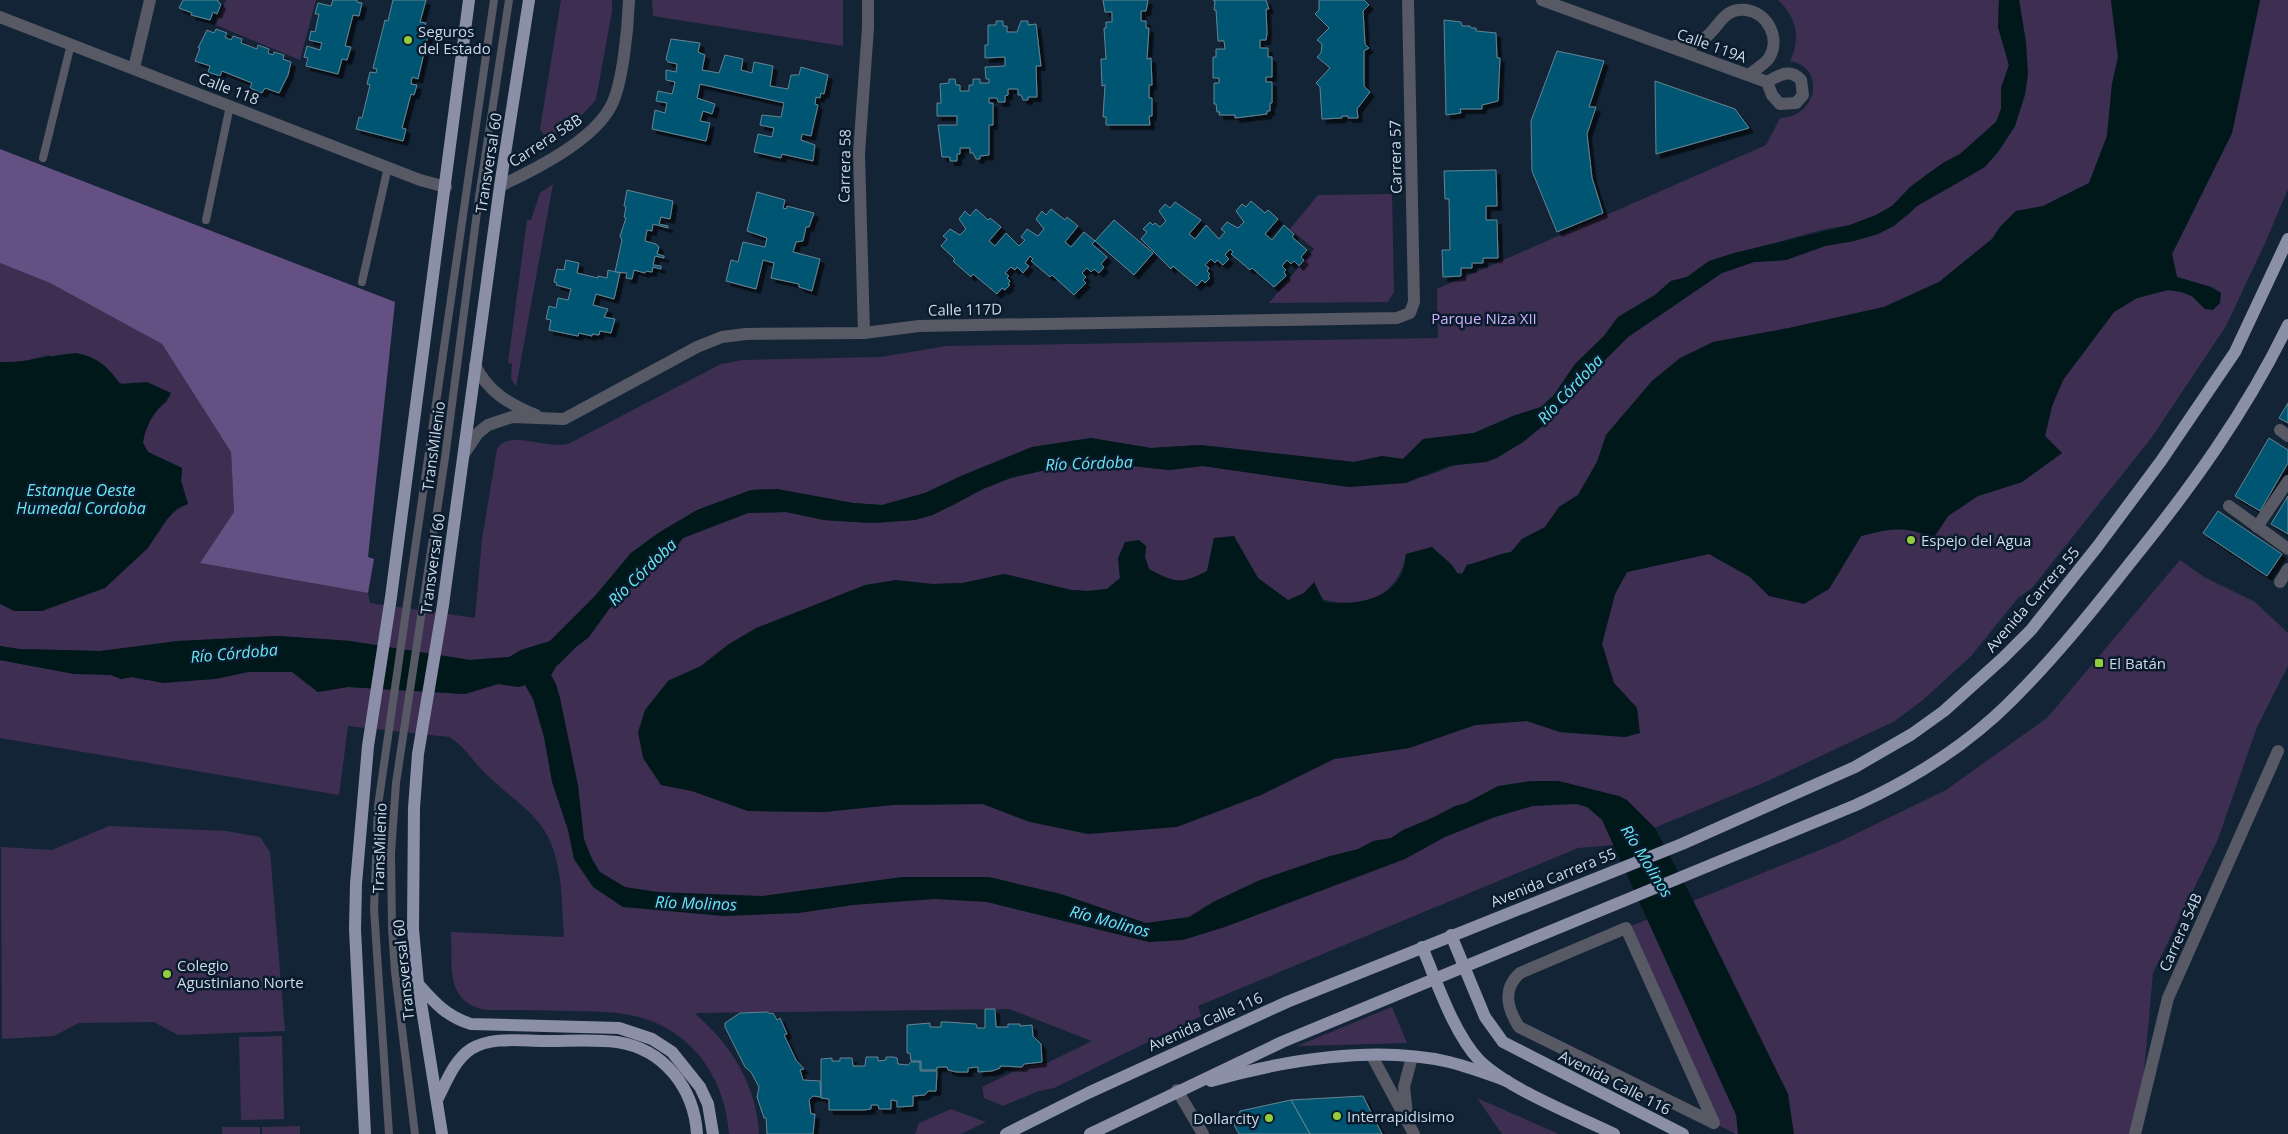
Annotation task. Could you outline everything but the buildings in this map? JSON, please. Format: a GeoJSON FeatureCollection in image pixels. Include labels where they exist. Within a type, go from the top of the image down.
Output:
{"type":"FeatureCollection","features":[{"type":"Feature","properties":{"kind":"main road"},"geometry":{"type":"LineString","coordinates":[[365,1134],[356,929],[356,884],[368,746],[446,187],[469,0]]}},
{"type":"Feature","properties":{"kind":"main road","name":"Transversal 60"},"geometry":{"type":"LineString","coordinates":[[442,1134],[418,984],[413,929],[412,844],[418,754],[443,605],[500,186],[529,0]]}},
{"type":"Feature","properties":{"kind":"main road","name":"Avenida Carrera 55"},"geometry":{"type":"LineString","coordinates":[[1451,935],[1682,844],[1855,767],[1944,711],[2031,630],[2097,547],[2213,386],[2235,352],[2288,239]]}},
{"type":"Feature","properties":{"kind":"main road"},"geometry":{"type":"LineString","coordinates":[[1090,1134],[1177,1090],[1274,1046],[1890,790],[1965,740],[2013,700],[2085,619],[2188,491],[2265,373],[2288,325]]}},
{"type":"Feature","properties":{"kind":"main road","name":"Avenida Calle 116"},"geometry":{"type":"LineString","coordinates":[[1006,1134],[1197,1042],[1287,1002],[1451,935],[1485,1017],[1503,1042],[1683,1134]]}},
{"type":"Feature","properties":{"kind":"main road"},"geometry":{"type":"LineString","coordinates":[[1422,947],[1467,1043],[1478,1059],[1507,1081]]}},
{"type":"Feature","properties":{"kind":"main road"},"geometry":{"type":"LineString","coordinates":[[418,984],[444,1011],[459,1020],[471,1024],[619,1028],[652,1039],[672,1052],[700,1086],[708,1104],[713,1134]]}},
{"type":"Feature","properties":{"kind":"main road"},"geometry":{"type":"LineString","coordinates":[[438,1100],[457,1063],[470,1050],[483,1043],[515,1041],[617,1042],[643,1050],[668,1066],[688,1095],[697,1123],[698,1134]]}},
{"type":"Feature","properties":{"kind":"main road"},"geometry":{"type":"LineString","coordinates":[[1177,1090],[1272,1065],[1372,1056],[1412,1057],[1448,1062],[1507,1081],[1614,1134]]}},
{"type":"Feature","properties":{"kind":"street"},"geometry":{"type":"LineString","coordinates":[[134,68],[150,0]]}},
{"type":"Feature","properties":{"kind":"street","name":"Carrera 58B"},"geometry":{"type":"LineString","coordinates":[[500,186],[541,164],[580,138],[597,124],[611,106],[618,88],[628,0]]}},
{"type":"Feature","properties":{"kind":"street","name":"Carrera 58"},"geometry":{"type":"LineString","coordinates":[[864,333],[858,153],[868,28],[868,0]]}},
{"type":"Feature","properties":{"kind":"street","name":"Carrera 57"},"geometry":{"type":"LineString","coordinates":[[1408,0],[1414,302],[1410,313]]}},
{"type":"Feature","properties":{"kind":"street","name":"Calle 119A"},"geometry":{"type":"LineString","coordinates":[[1542,0],[1767,82]]}},
{"type":"Feature","properties":{"kind":"street","name":"Calle 119A"},"geometry":{"type":"LineString","coordinates":[[1665,45],[1679,46],[1701,42],[1710,36],[1720,20],[1728,14],[1741,10],[1756,14],[1770,27],[1773,48],[1762,66],[1748,75]]}},
{"type":"Feature","properties":{"kind":"street","name":"Calle 118"},"geometry":{"type":"LineString","coordinates":[[0,17],[388,167],[446,187]]}},
{"type":"Feature","properties":{"kind":"street","name":"Calle 117D"},"geometry":{"type":"LineString","coordinates":[[464,454],[478,433],[488,425],[512,417],[564,419],[697,347],[722,337],[746,334],[864,333],[919,326],[1397,318],[1410,313]]}},
{"type":"Feature","properties":{"kind":"street","name":"Calle 117D"},"geometry":{"type":"LineString","coordinates":[[475,366],[483,381],[493,392],[513,405],[540,417]]}},
{"type":"Feature","properties":{"kind":"street"},"geometry":{"type":"LineString","coordinates":[[2257,527],[2288,481]]}},
{"type":"Feature","properties":{"kind":"street"},"geometry":{"type":"LineString","coordinates":[[2229,506],[2288,549]]}},
{"type":"Feature","properties":{"kind":"street"},"geometry":{"type":"LineString","coordinates":[[2280,582],[2288,569]]}},
{"type":"Feature","properties":{"kind":"street","name":"Carrera 54B"},"geometry":{"type":"LineString","coordinates":[[2135,1134],[2168,998],[2278,751]]}},
{"type":"Feature","properties":{"kind":"street"},"geometry":{"type":"LineString","coordinates":[[1626,928],[1662,1008],[1714,1123],[1519,1027],[1511,1014],[1507,1001],[1508,992],[1513,979],[1520,973],[1626,928]]}},
{"type":"Feature","properties":{"kind":"street"},"geometry":{"type":"LineString","coordinates":[[1372,1056],[1411,1129]]}},
{"type":"Feature","properties":{"kind":"street"},"geometry":{"type":"LineString","coordinates":[[1411,1129],[1404,1087],[1412,1057]]}},
{"type":"Feature","properties":{"kind":"street"},"geometry":{"type":"LineString","coordinates":[[1177,1090],[1203,1134]]}},
{"type":"Feature","properties":{"kind":"lane","name":"TransMilenio"},"geometry":{"type":"LineString","coordinates":[[389,1134],[374,909],[375,840],[386,748],[430,455],[450,299],[494,0]]}},
{"type":"Feature","properties":{"kind":"lane","name":"TransMilenio"},"geometry":{"type":"LineString","coordinates":[[415,1134],[398,1001],[392,928],[391,853],[401,751],[445,458],[479,197],[509,0]]}},
{"type":"Feature","properties":{"kind":"lane"},"geometry":{"type":"LineString","coordinates":[[43,158],[71,44]]}},
{"type":"Feature","properties":{"kind":"lane"},"geometry":{"type":"LineString","coordinates":[[206,220],[230,106]]}},
{"type":"Feature","properties":{"kind":"lane"},"geometry":{"type":"LineString","coordinates":[[362,282],[388,167]]}},
{"type":"Feature","properties":{"kind":"green space"},"geometry":{"type":"Polygon","coordinates":[[[226,0],[316,0],[300,60],[216,25],[226,0]]]}},
{"type":"Feature","properties":{"kind":"green space"},"geometry":{"type":"Polygon","coordinates":[[[561,0],[612,0],[612,11],[596,99],[572,123],[564,129],[549,135],[543,134],[540,129],[561,0]]]}},
{"type":"Feature","properties":{"kind":"green space"},"geometry":{"type":"Polygon","coordinates":[[[652,0],[843,0],[843,46],[653,16],[652,0]]]}},
{"type":"Feature","properties":{"kind":"green space","name":"Parque Niza XII"},"geometry":{"type":"Polygon","coordinates":[[[1778,0],[1999,0],[1998,27],[2009,65],[2001,88],[2001,109],[1996,122],[1960,154],[1923,177],[1892,206],[1876,215],[1850,225],[1825,229],[1709,261],[1687,277],[1671,281],[1655,295],[1618,317],[1604,336],[1575,364],[1554,395],[1541,407],[1513,416],[1474,433],[1424,439],[1403,459],[1382,456],[1354,462],[1200,445],[1151,448],[1091,438],[1032,447],[925,493],[882,505],[853,503],[777,489],[751,490],[697,510],[631,553],[595,596],[550,641],[521,650],[510,657],[470,660],[350,641],[278,636],[235,638],[100,651],[19,649],[0,646],[0,604],[158,534],[170,516],[188,504],[181,481],[182,468],[148,452],[143,443],[151,419],[158,409],[168,401],[48,355],[17,363],[0,362],[0,263],[50,283],[162,344],[231,452],[234,512],[200,563],[368,593],[370,603],[475,618],[482,539],[497,449],[503,443],[510,440],[559,445],[568,444],[721,364],[743,360],[881,357],[947,346],[1438,338],[1437,289],[1766,145],[1780,118],[1793,116],[1803,110],[1813,91],[1813,81],[1809,72],[1801,65],[1790,61],[1795,45],[1795,29],[1789,14],[1778,0]]]}},
{"type":"Feature","properties":{"kind":"green space"},"geometry":{"type":"Polygon","coordinates":[[[2019,0],[2111,0],[2118,57],[2112,84],[2107,136],[2089,183],[2043,206],[2016,211],[2000,227],[1992,239],[1939,282],[1884,307],[1789,328],[1713,342],[1652,381],[1606,435],[1597,462],[1578,495],[1559,507],[1545,527],[1522,539],[1511,552],[1467,565],[1462,574],[1457,573],[1449,562],[1432,547],[1406,554],[1401,572],[1392,585],[1381,594],[1367,600],[1352,603],[1320,599],[1304,593],[1288,601],[1258,578],[1249,564],[1214,538],[1207,571],[1184,580],[1165,577],[1149,569],[1145,557],[1146,546],[1118,558],[1120,578],[1107,589],[1071,590],[1004,574],[963,583],[933,584],[729,644],[701,666],[668,681],[661,785],[692,791],[748,811],[824,812],[892,805],[983,804],[1030,822],[1261,795],[1334,759],[1409,748],[1475,725],[1527,721],[1560,732],[1625,737],[1639,733],[1637,708],[1614,683],[1602,643],[1615,594],[1627,572],[1709,554],[1750,577],[1769,596],[1829,589],[1861,536],[1897,529],[1914,531],[1933,539],[1948,516],[1978,496],[2022,482],[2062,453],[2045,436],[2052,406],[2063,380],[2114,312],[2137,298],[2168,290],[2192,296],[2205,309],[2221,293],[2211,287],[2177,277],[2172,254],[2232,133],[2260,0],[2288,0],[2288,189],[2226,326],[2152,437],[2032,588],[2018,598],[1971,656],[1924,699],[1895,721],[1770,780],[1613,845],[1578,848],[1198,1006],[1201,1016],[1054,1088],[1039,1091],[1003,1106],[984,1098],[982,1087],[1025,1066],[1047,1063],[1092,1041],[1009,1009],[695,1013],[732,1054],[746,1079],[755,1106],[759,1134],[729,1134],[726,1112],[720,1092],[705,1063],[684,1040],[654,1022],[638,1017],[603,1012],[486,1010],[473,1006],[463,999],[457,991],[453,980],[451,932],[564,937],[560,878],[548,836],[528,811],[493,781],[460,745],[449,737],[348,726],[339,795],[0,738],[0,660],[59,671],[111,675],[121,679],[132,677],[145,680],[215,679],[248,672],[292,672],[318,692],[348,687],[465,694],[498,684],[519,687],[551,675],[555,667],[589,637],[609,609],[659,560],[673,551],[683,538],[748,513],[786,512],[824,520],[872,523],[915,520],[952,506],[983,489],[1011,477],[1068,465],[1088,468],[1123,465],[1169,470],[1203,466],[1349,487],[1427,476],[1458,464],[1486,462],[1523,442],[1545,424],[1588,382],[1601,364],[1628,337],[1722,273],[1754,262],[1786,260],[1825,246],[1854,241],[1878,234],[1907,216],[1917,206],[1973,174],[1998,152],[2015,126],[2026,42],[2019,0]]]}},
{"type":"Feature","properties":{"kind":"green space"},"geometry":{"type":"Polygon","coordinates":[[[553,184],[516,387],[511,378],[512,364],[508,363],[527,220],[531,220],[540,193],[553,184]]]}},
{"type":"Feature","properties":{"kind":"green space"},"geometry":{"type":"Polygon","coordinates":[[[1392,194],[1394,292],[1388,302],[1269,303],[1314,249],[1290,229],[1318,195],[1392,194]]]}},
{"type":"Feature","properties":{"kind":"green space"},"geometry":{"type":"Polygon","coordinates":[[[2180,560],[2204,577],[2255,602],[2288,633],[2288,666],[2257,727],[2218,839],[2153,973],[2142,1094],[2129,1134],[1736,1134],[1714,1123],[1626,928],[1837,843],[1946,790],[2047,718],[2180,560]]]}},
{"type":"Feature","properties":{"kind":"green space"},"geometry":{"type":"Polygon","coordinates":[[[109,826],[226,831],[260,837],[270,852],[285,1031],[178,1035],[154,1022],[79,1023],[54,1036],[2,1039],[1,847],[52,850],[109,826]]]}},
{"type":"Feature","properties":{"kind":"green space"},"geometry":{"type":"Polygon","coordinates":[[[1392,1007],[1407,1043],[1297,1046],[1392,1007]]]}},
{"type":"Feature","properties":{"kind":"green space"},"geometry":{"type":"Polygon","coordinates":[[[282,1036],[284,1119],[241,1120],[239,1037],[282,1036]]]}},
{"type":"Feature","properties":{"kind":"green space"},"geometry":{"type":"Polygon","coordinates":[[[1477,1098],[1559,1134],[1502,1134],[1477,1098]]]}},
{"type":"Feature","properties":{"kind":"green space"},"geometry":{"type":"Polygon","coordinates":[[[951,1109],[986,1122],[961,1134],[915,1134],[919,1123],[951,1109]]]}},
{"type":"Feature","properties":{"kind":"green space"},"geometry":{"type":"Polygon","coordinates":[[[300,1126],[300,1134],[262,1134],[262,1127],[300,1126]]]}},
{"type":"Feature","properties":{"kind":"green space"},"geometry":{"type":"Polygon","coordinates":[[[222,1127],[260,1127],[260,1134],[222,1134],[222,1127]]]}},
{"type":"Feature","properties":{"kind":"shaded area"},"geometry":{"type":"Polygon","coordinates":[[[0,149],[395,302],[368,557],[374,559],[368,593],[200,563],[234,512],[231,452],[162,344],[50,283],[0,263],[0,149]]]}},
{"type":"Feature","properties":{"kind":"water"},"geometry":{"type":"Polygon","coordinates":[[[1999,0],[2019,0],[2026,42],[2028,74],[2025,95],[2015,126],[1998,152],[1985,167],[1917,206],[1894,226],[1878,234],[1854,241],[1825,246],[1786,260],[1754,262],[1722,273],[1628,337],[1601,364],[1588,382],[1545,424],[1523,442],[1497,458],[1486,462],[1448,466],[1406,483],[1349,487],[1203,466],[1169,470],[1123,465],[1088,468],[1068,465],[1011,478],[983,489],[933,515],[915,520],[872,523],[824,520],[786,512],[748,513],[683,538],[673,551],[659,560],[609,609],[589,637],[556,667],[551,675],[560,698],[578,785],[584,839],[592,859],[600,872],[625,887],[658,892],[762,896],[902,877],[989,877],[1061,894],[1146,923],[1189,917],[1213,902],[1260,880],[1330,856],[1358,849],[1373,841],[1391,838],[1403,830],[1455,806],[1466,803],[1498,786],[1531,781],[1559,781],[1619,796],[1627,800],[1655,828],[1691,896],[1788,1094],[1794,1134],[1738,1134],[1736,1115],[1602,820],[1587,807],[1576,804],[1533,806],[1495,817],[1445,837],[1405,859],[1225,927],[1183,940],[1149,942],[987,902],[935,899],[853,905],[799,913],[724,916],[623,907],[593,887],[574,859],[568,830],[552,782],[544,737],[533,699],[525,685],[519,687],[498,684],[465,694],[348,687],[318,692],[292,672],[248,672],[215,679],[163,683],[132,677],[121,679],[111,675],[74,674],[0,660],[0,646],[19,649],[100,651],[177,641],[278,636],[350,641],[470,660],[509,657],[521,650],[550,641],[595,596],[631,553],[658,533],[697,510],[751,490],[777,489],[853,503],[882,505],[925,493],[1032,447],[1091,438],[1151,448],[1200,445],[1354,462],[1382,456],[1403,459],[1423,439],[1474,433],[1513,416],[1541,407],[1554,395],[1575,364],[1604,336],[1618,317],[1655,295],[1671,281],[1687,277],[1709,261],[1734,253],[1850,225],[1876,215],[1892,206],[1910,187],[1943,163],[1960,154],[1996,122],[2001,109],[2001,88],[2009,65],[1998,27],[1999,0]]]}},
{"type":"Feature","properties":{"kind":"water"},"geometry":{"type":"Polygon","coordinates":[[[2111,0],[2260,0],[2232,133],[2172,254],[2177,277],[2211,287],[2221,293],[2220,303],[2213,310],[2205,309],[2192,296],[2168,290],[2137,298],[2114,312],[2063,380],[2052,406],[2045,436],[2062,453],[2022,482],[1978,496],[1948,516],[1933,539],[1915,531],[1897,529],[1861,536],[1829,589],[1804,604],[1769,596],[1750,577],[1709,554],[1627,572],[1615,594],[1602,644],[1614,683],[1637,708],[1640,733],[1625,737],[1560,732],[1527,721],[1475,725],[1409,748],[1334,759],[1261,795],[1177,827],[1088,834],[1030,822],[983,804],[892,805],[824,812],[748,811],[692,791],[661,785],[643,758],[638,732],[645,710],[668,681],[701,666],[729,644],[756,628],[865,585],[896,580],[933,584],[963,583],[1004,574],[1071,590],[1107,589],[1120,578],[1118,558],[1125,542],[1139,540],[1146,546],[1145,557],[1149,569],[1165,577],[1184,580],[1207,571],[1214,538],[1234,536],[1258,578],[1288,600],[1304,593],[1314,582],[1324,602],[1346,603],[1370,599],[1390,589],[1398,580],[1403,570],[1406,554],[1432,547],[1449,562],[1457,573],[1462,574],[1467,565],[1511,552],[1522,539],[1545,527],[1559,507],[1578,495],[1597,462],[1606,435],[1652,381],[1680,358],[1713,342],[1789,328],[1884,307],[1939,282],[1992,239],[2000,227],[2016,211],[2043,206],[2089,183],[2107,136],[2112,84],[2118,57],[2111,0]]]}},
{"type":"Feature","properties":{"kind":"water","name":"Estanque Oeste Humedal Cordoba"},"geometry":{"type":"Polygon","coordinates":[[[76,353],[83,354],[101,363],[120,384],[147,382],[171,393],[149,423],[143,443],[148,452],[182,468],[181,481],[188,504],[177,508],[166,520],[148,548],[105,588],[42,611],[14,611],[0,604],[0,362],[76,353]]]}},
{"type":"Feature","properties":{"kind":"place","name":"Seguros del Estado"},"geometry":{"type":"Point","coordinates":[408,40]}},
{"type":"Feature","properties":{"kind":"place","name":"Espejo del Agua"},"geometry":{"type":"Point","coordinates":[1911,540]}},
{"type":"Feature","properties":{"kind":"place","name":"El Batán"},"geometry":{"type":"Point","coordinates":[2099,663]}},
{"type":"Feature","properties":{"kind":"place","name":"Colegio Agustiniano Norte"},"geometry":{"type":"Point","coordinates":[167,974]}},
{"type":"Feature","properties":{"kind":"place","name":"Interrapidisimo"},"geometry":{"type":"Point","coordinates":[1337,1116]}},
{"type":"Feature","properties":{"kind":"place","name":"Dollarcity"},"geometry":{"type":"Point","coordinates":[1269,1118]}},
{"type":"Feature","properties":{"kind":"water label","name":"Río Córdoba"},"geometry":{"type":"Point","coordinates":[1570,389]}},
{"type":"Feature","properties":{"kind":"water label","name":"Río Córdoba"},"geometry":{"type":"Point","coordinates":[1089,463]}},
{"type":"Feature","properties":{"kind":"water label","name":"Río Córdoba"},"geometry":{"type":"Point","coordinates":[642,572]}},
{"type":"Feature","properties":{"kind":"water label","name":"Río Córdoba"},"geometry":{"type":"Point","coordinates":[234,653]}},
{"type":"Feature","properties":{"kind":"water label","name":"Río Molinos"},"geometry":{"type":"Point","coordinates":[1647,861]}},
{"type":"Feature","properties":{"kind":"water label","name":"Río Molinos"},"geometry":{"type":"Point","coordinates":[696,903]}},
{"type":"Feature","properties":{"kind":"water label","name":"Río Molinos"},"geometry":{"type":"Point","coordinates":[1110,921]}}]}
